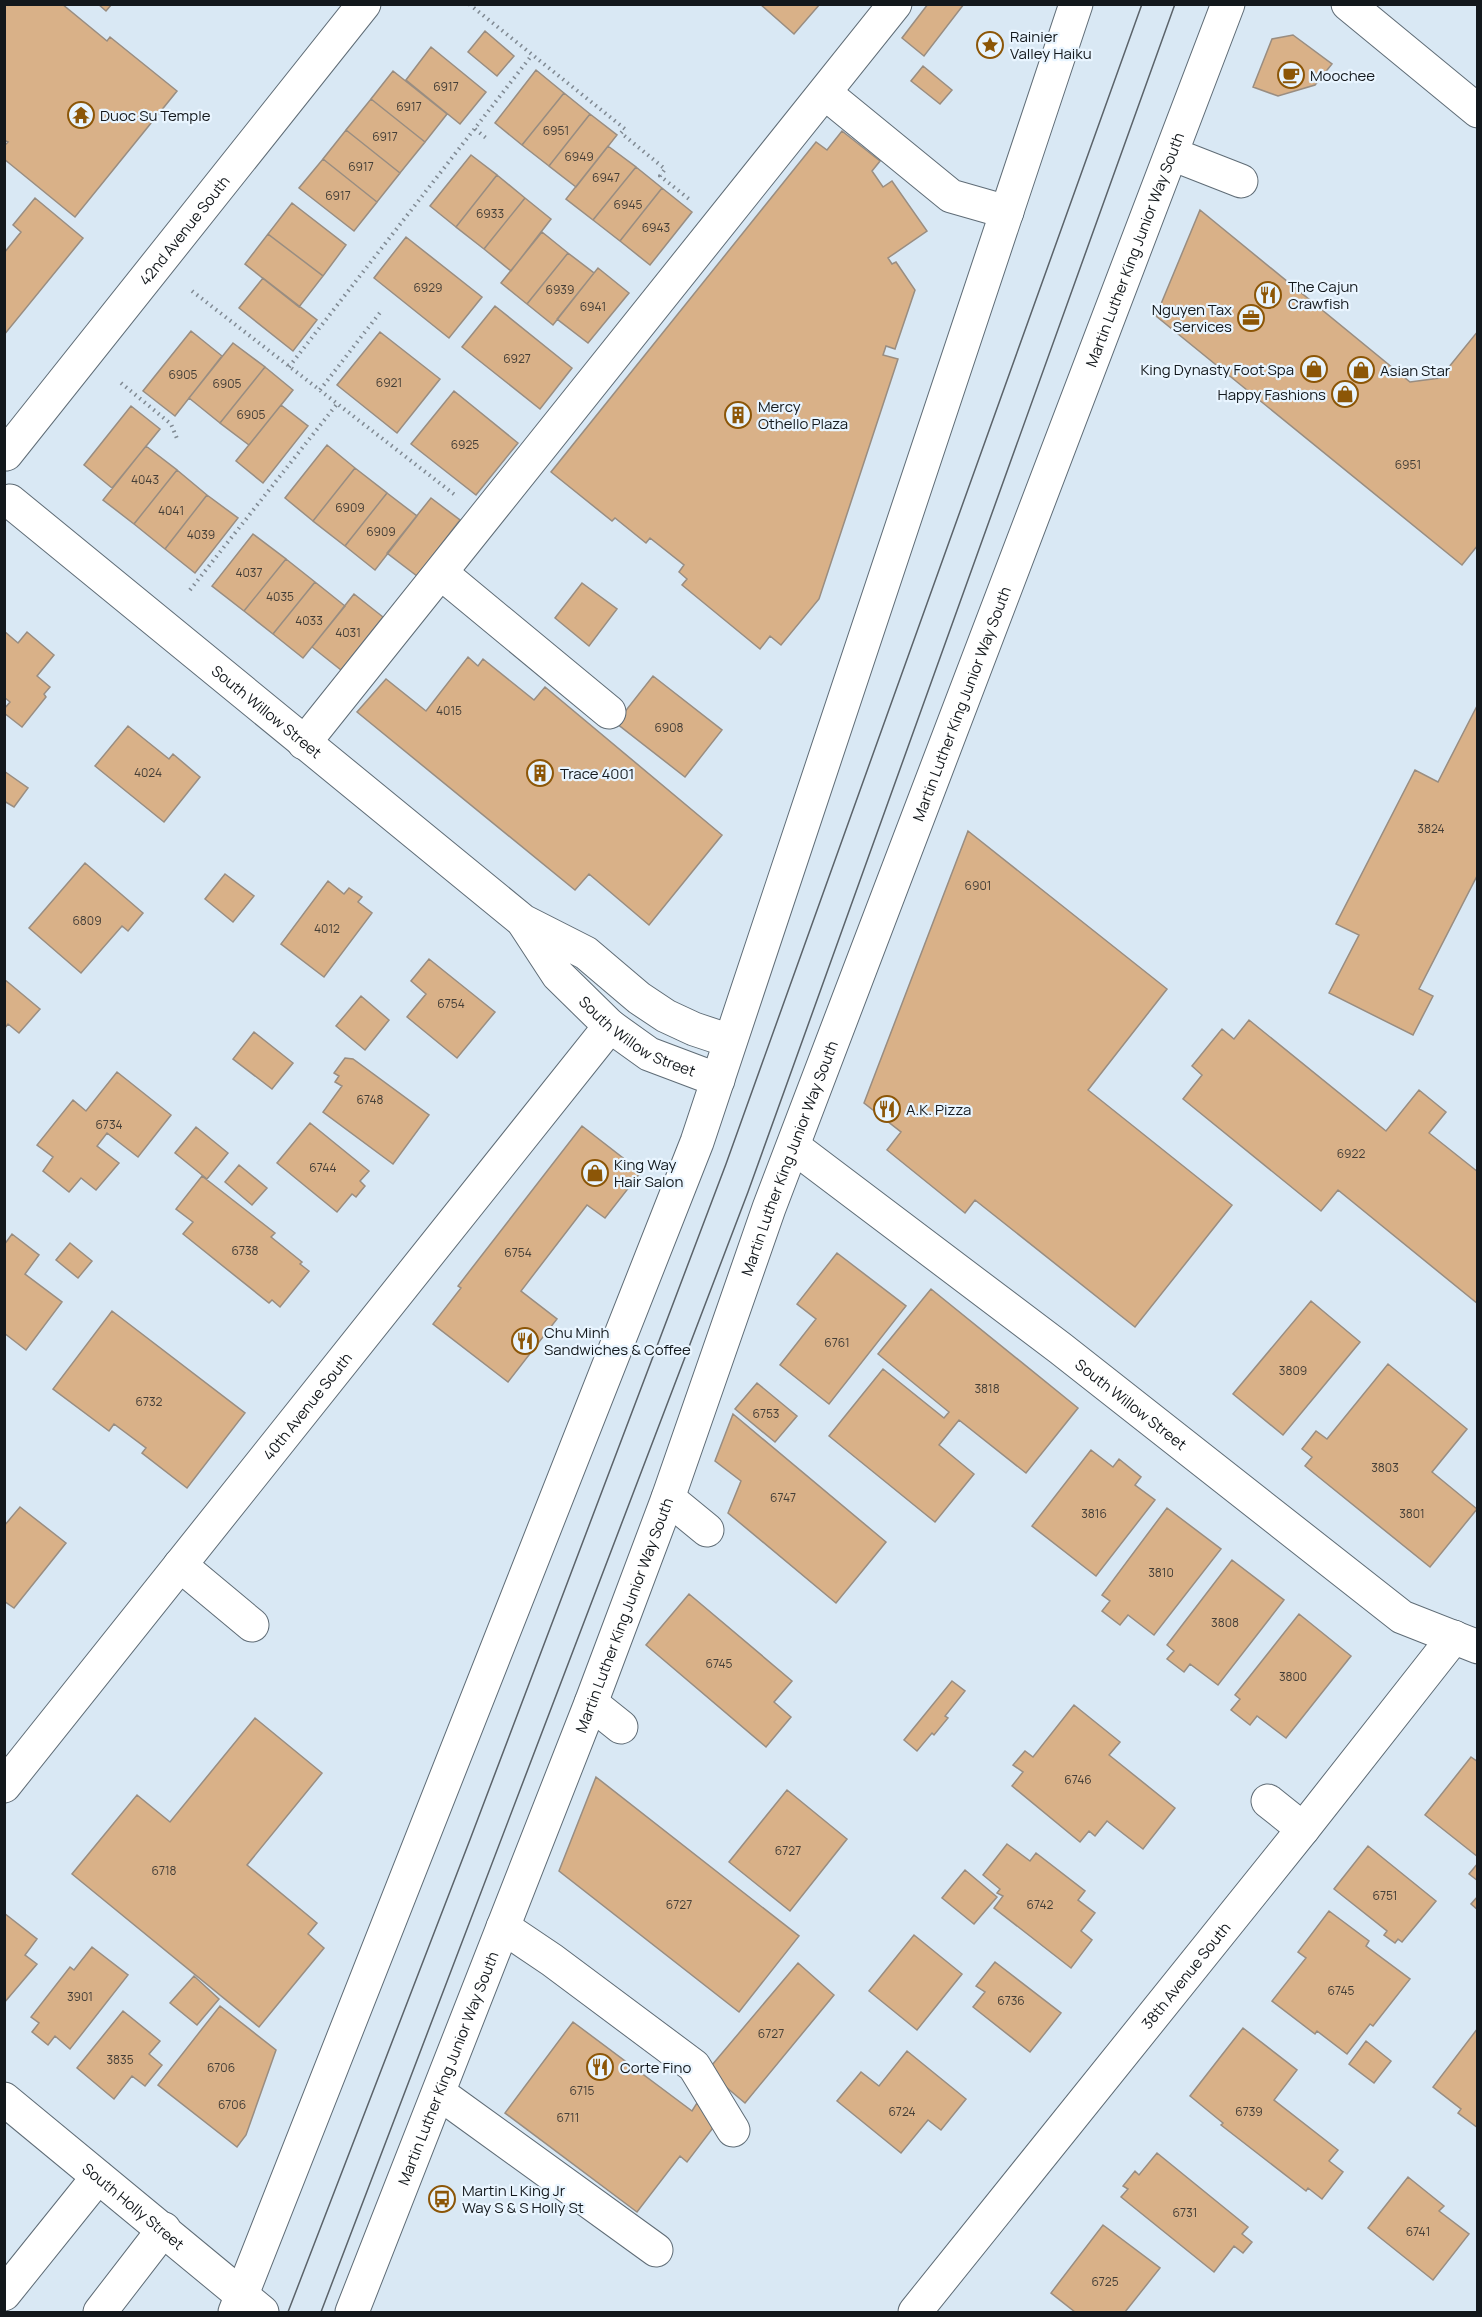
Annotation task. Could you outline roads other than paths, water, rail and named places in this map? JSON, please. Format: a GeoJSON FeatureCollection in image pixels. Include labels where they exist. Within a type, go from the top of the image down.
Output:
{"type":"FeatureCollection","features":[{"type":"Feature","properties":{"kind":"street","name":"42nd Avenue South"},"geometry":{"type":"LineString","coordinates":[[5,454],[364,4]]}},
{"type":"Feature","properties":{"kind":"street"},"geometry":{"type":"LineString","coordinates":[[304,743],[895,4]]}},
{"type":"Feature","properties":{"kind":"street"},"geometry":{"type":"LineString","coordinates":[[246,2307],[688,1165],[1076,4]]}},
{"type":"Feature","properties":{"kind":"street","name":"Martin Luther King Junior Way South"},"geometry":{"type":"LineString","coordinates":[[352,2313],[591,1703],[668,1498],[769,1208],[1228,4]]}},
{"type":"Feature","properties":{"kind":"street"},"geometry":{"type":"LineString","coordinates":[[1348,4],[1478,111]]}},
{"type":"Feature","properties":{"kind":"street"},"geometry":{"type":"LineString","coordinates":[[825,93],[951,196],[1007,212]]}},
{"type":"Feature","properties":{"kind":"street"},"geometry":{"type":"LineString","coordinates":[[1172,154],[1241,181]]}},
{"type":"Feature","properties":{"kind":"street"},"geometry":{"type":"LineString","coordinates":[[5,454],[12,459],[19,479],[17,490],[7,504]]}},
{"type":"Feature","properties":{"kind":"street","name":"South Willow Street"},"geometry":{"type":"LineString","coordinates":[[7,504],[523,921],[586,953],[639,998],[666,1016],[694,1029],[730,1041]]}},
{"type":"Feature","properties":{"kind":"street"},"geometry":{"type":"LineString","coordinates":[[441,573],[609,712]]}},
{"type":"Feature","properties":{"kind":"street","name":"South Willow Street"},"geometry":{"type":"LineString","coordinates":[[523,921],[558,975],[610,1026],[649,1054],[718,1080]]}},
{"type":"Feature","properties":{"kind":"street","name":"40th Avenue South"},"geometry":{"type":"LineString","coordinates":[[4,1786],[610,1026]]}},
{"type":"Feature","properties":{"kind":"street","name":"South Willow Street"},"geometry":{"type":"LineString","coordinates":[[794,1147],[1060,1348],[1402,1617],[1466,1642]]}},
{"type":"Feature","properties":{"kind":"street"},"geometry":{"type":"LineString","coordinates":[[668,1498],[707,1530]]}},
{"type":"Feature","properties":{"kind":"street"},"geometry":{"type":"LineString","coordinates":[[180,1565],[252,1625]]}},
{"type":"Feature","properties":{"kind":"street","name":"38th Avenue South"},"geometry":{"type":"LineString","coordinates":[[915,2313],[1303,1829],[1466,1642]]}},
{"type":"Feature","properties":{"kind":"street"},"geometry":{"type":"LineString","coordinates":[[591,1703],[621,1727]]}},
{"type":"Feature","properties":{"kind":"street"},"geometry":{"type":"LineString","coordinates":[[1268,1801],[1303,1829]]}},
{"type":"Feature","properties":{"kind":"street"},"geometry":{"type":"LineString","coordinates":[[503,1927],[552,1960],[694,2066],[733,2130]]}},
{"type":"Feature","properties":{"kind":"street"},"geometry":{"type":"LineString","coordinates":[[438,2092],[656,2250]]}},
{"type":"Feature","properties":{"kind":"street","name":"South Holly Street"},"geometry":{"type":"LineString","coordinates":[[4,2099],[164,2229],[246,2307]]}},
{"type":"Feature","properties":{"kind":"street"},"geometry":{"type":"LineString","coordinates":[[4,2294],[98,2177]]}},
{"type":"Feature","properties":{"kind":"street"},"geometry":{"type":"LineString","coordinates":[[100,2313],[164,2229]]}},
{"type":"Feature","properties":{"kind":"tram line"},"geometry":{"type":"LineString","coordinates":[[288,2312],[726,1164],[1142,4]]}},
{"type":"Feature","properties":{"kind":"tram line"},"geometry":{"type":"LineString","coordinates":[[321,2312],[748,1192],[1175,4]]}},
{"type":"Feature","properties":{"kind":"place","name":"Rainier Valley Haiku"},"geometry":{"type":"Point","coordinates":[990,45]}},
{"type":"Feature","properties":{"kind":"place","name":"Moochee"},"geometry":{"type":"Point","coordinates":[1291,75]}},
{"type":"Feature","properties":{"kind":"place","name":"Duoc Su Temple"},"geometry":{"type":"Point","coordinates":[81,115]}},
{"type":"Feature","properties":{"kind":"place","name":"The Cajun Crawfish"},"geometry":{"type":"Point","coordinates":[1268,295]}},
{"type":"Feature","properties":{"kind":"place","name":"Nguyen Tax Services"},"geometry":{"type":"Point","coordinates":[1251,318]}},
{"type":"Feature","properties":{"kind":"place","name":"King Dynasty Foot Spa"},"geometry":{"type":"Point","coordinates":[1314,369]}},
{"type":"Feature","properties":{"kind":"place","name":"Asian Star"},"geometry":{"type":"Point","coordinates":[1361,370]}},
{"type":"Feature","properties":{"kind":"place","name":"Happy Fashions"},"geometry":{"type":"Point","coordinates":[1345,394]}},
{"type":"Feature","properties":{"kind":"place","name":"Mercy Othello Plaza"},"geometry":{"type":"Point","coordinates":[738,415]}},
{"type":"Feature","properties":{"kind":"place","name":"Trace 4001"},"geometry":{"type":"Point","coordinates":[540,773]}},
{"type":"Feature","properties":{"kind":"place","name":"A.K. Pizza"},"geometry":{"type":"Point","coordinates":[887,1109]}},
{"type":"Feature","properties":{"kind":"place","name":"King Way Hair Salon"},"geometry":{"type":"Point","coordinates":[595,1173]}},
{"type":"Feature","properties":{"kind":"place","name":"Chu Minh Sandwiches & Coffee"},"geometry":{"type":"Point","coordinates":[525,1341]}},
{"type":"Feature","properties":{"kind":"place","name":"Corte Fino"},"geometry":{"type":"Point","coordinates":[600,2067]}},
{"type":"Feature","properties":{"kind":"place","name":"Martin L King Jr Way S & S Holly St"},"geometry":{"type":"Point","coordinates":[442,2199]}}]}
